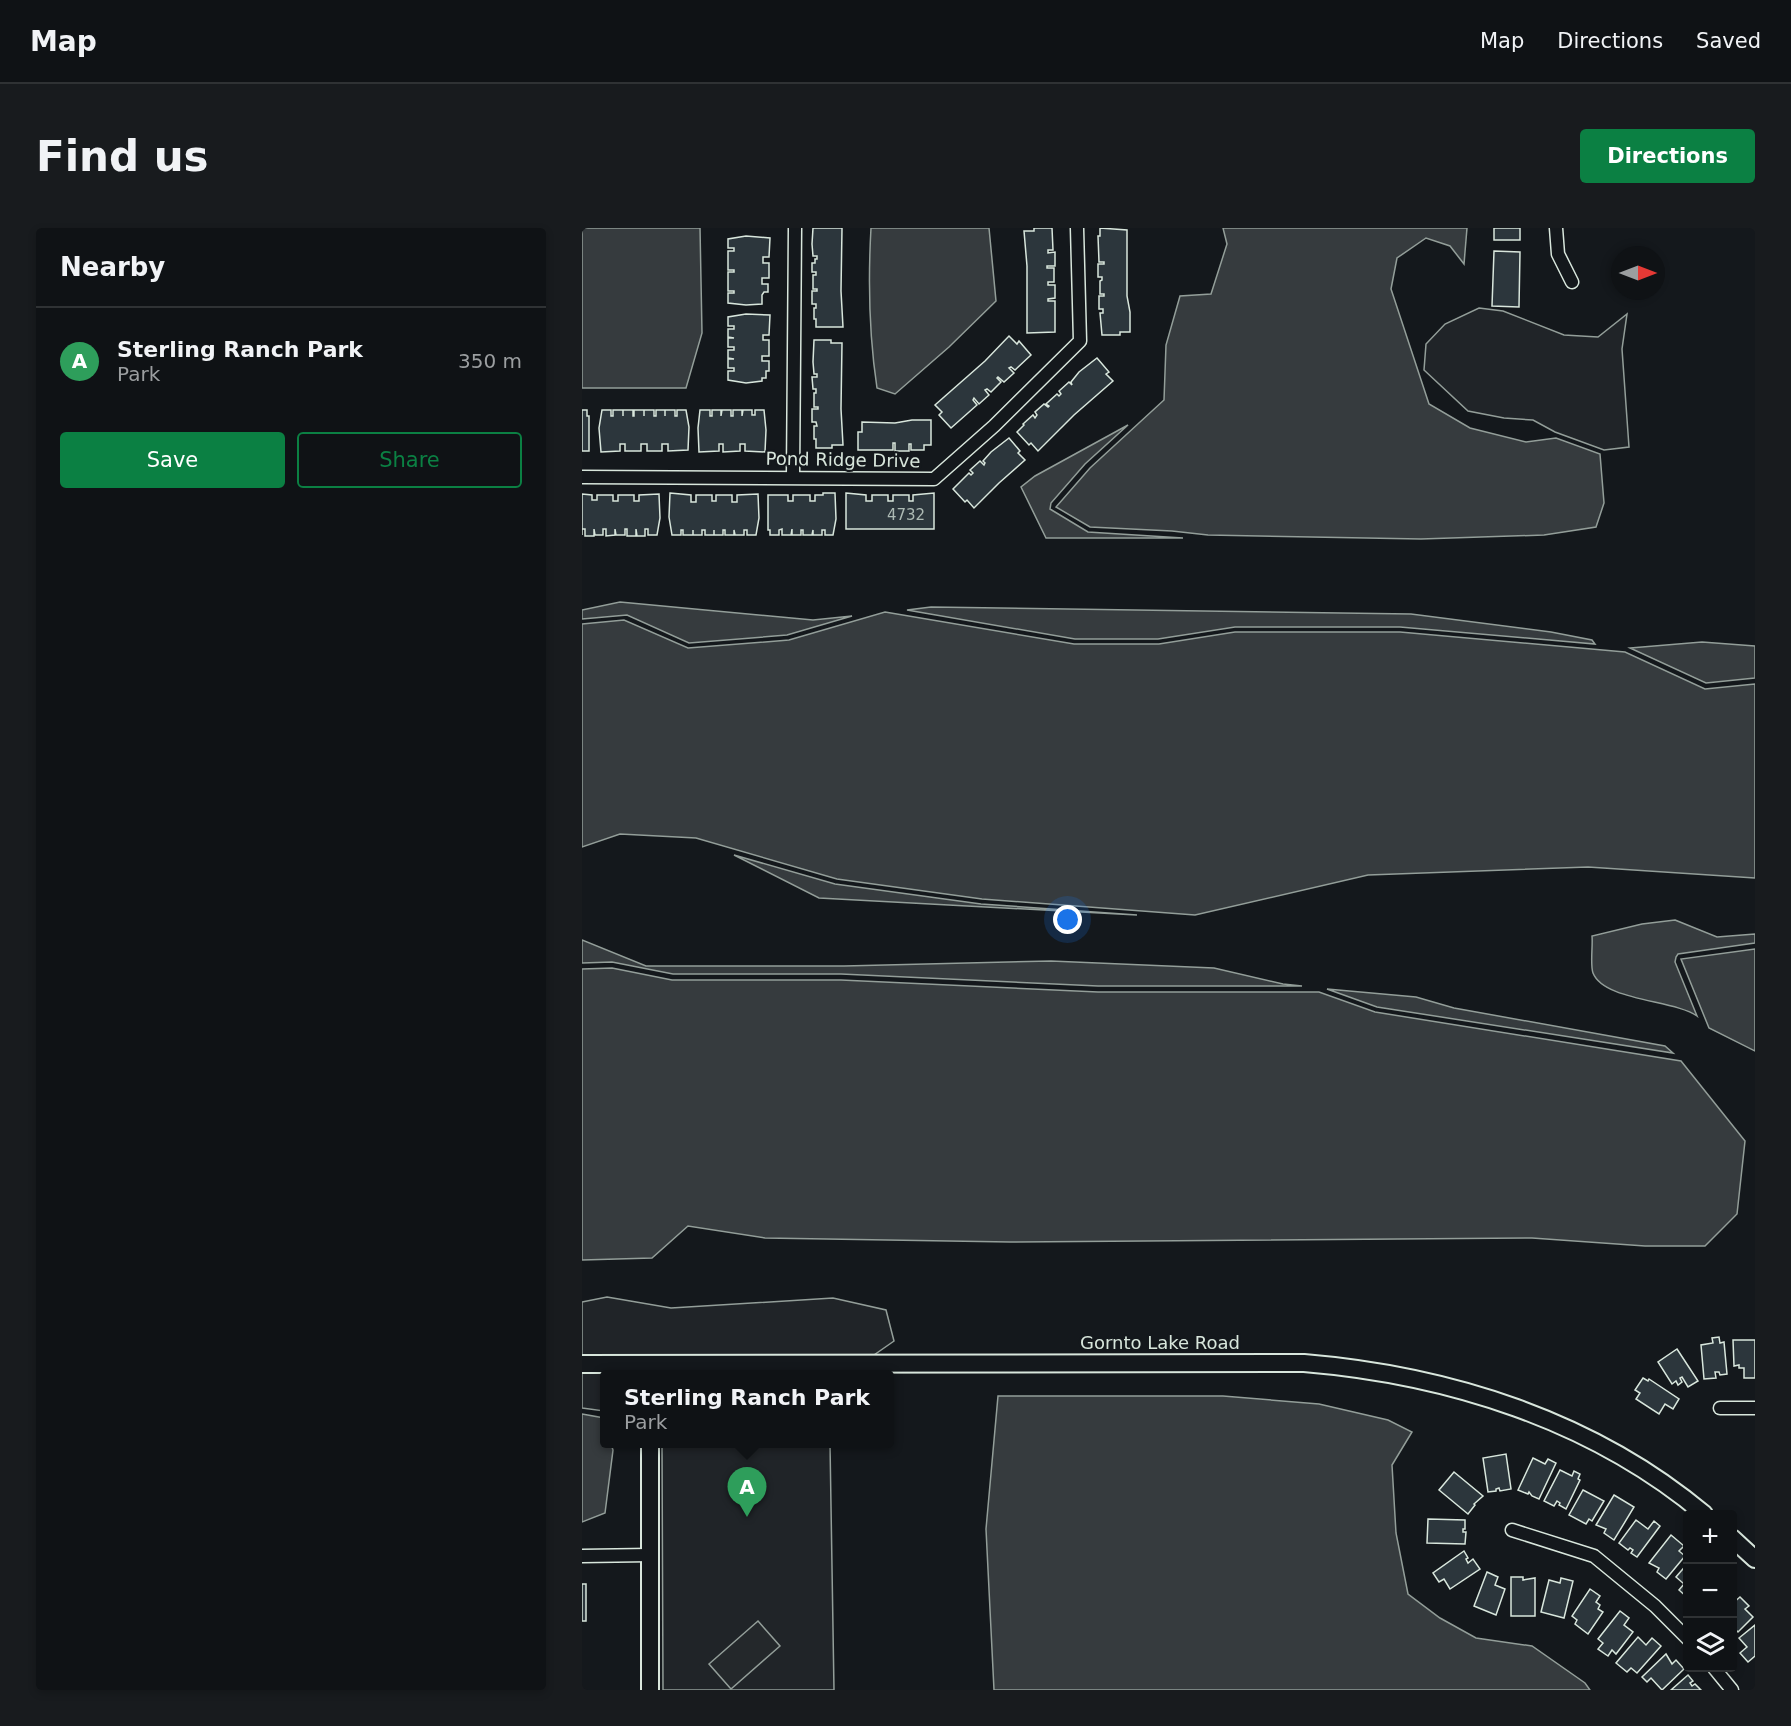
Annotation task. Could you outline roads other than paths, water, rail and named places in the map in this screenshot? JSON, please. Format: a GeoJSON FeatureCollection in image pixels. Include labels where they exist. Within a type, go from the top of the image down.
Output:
{"type":"FeatureCollection","features":[{"type":"Feature","properties":{"kind":"street"},"geometry":{"type":"LineString","coordinates":[[793,477],[795,228]]}},
{"type":"Feature","properties":{"kind":"street","name":"Pond Ridge Drive"},"geometry":{"type":"LineString","coordinates":[[582,477],[933,479],[994,426],[1080,341],[1077,228]]}},
{"type":"Feature","properties":{"kind":"street"},"geometry":{"type":"LineString","coordinates":[[1556,228],[1558,254],[1572,282]]}},
{"type":"Feature","properties":{"kind":"street","name":"Gornto Lake Road"},"geometry":{"type":"LineString","coordinates":[[582,1364],[650,1369],[1304,1363],[1348,1366],[1384,1372],[1500,1402],[1547,1419],[1618,1454],[1660,1481],[1698,1510]]}},
{"type":"Feature","properties":{"kind":"street"},"geometry":{"type":"LineString","coordinates":[[1720,1408],[1755,1408]]}},
{"type":"Feature","properties":{"kind":"street"},"geometry":{"type":"LineString","coordinates":[[650,1448],[650,1690]]}},
{"type":"Feature","properties":{"kind":"street"},"geometry":{"type":"LineString","coordinates":[[1512,1530],[1594,1556],[1655,1606],[1683,1634]]}},
{"type":"Feature","properties":{"kind":"street"},"geometry":{"type":"LineString","coordinates":[[1737,1543],[1755,1559]]}},
{"type":"Feature","properties":{"kind":"street"},"geometry":{"type":"LineString","coordinates":[[582,1556],[650,1555]]}},
{"type":"Feature","properties":{"kind":"street"},"geometry":{"type":"LineString","coordinates":[[1717,1672],[1732,1690]]}},
{"type":"Feature","properties":{"kind":"place","name":"Sterling Ranch Park"},"geometry":{"type":"Point","coordinates":[747,1517]}}]}
